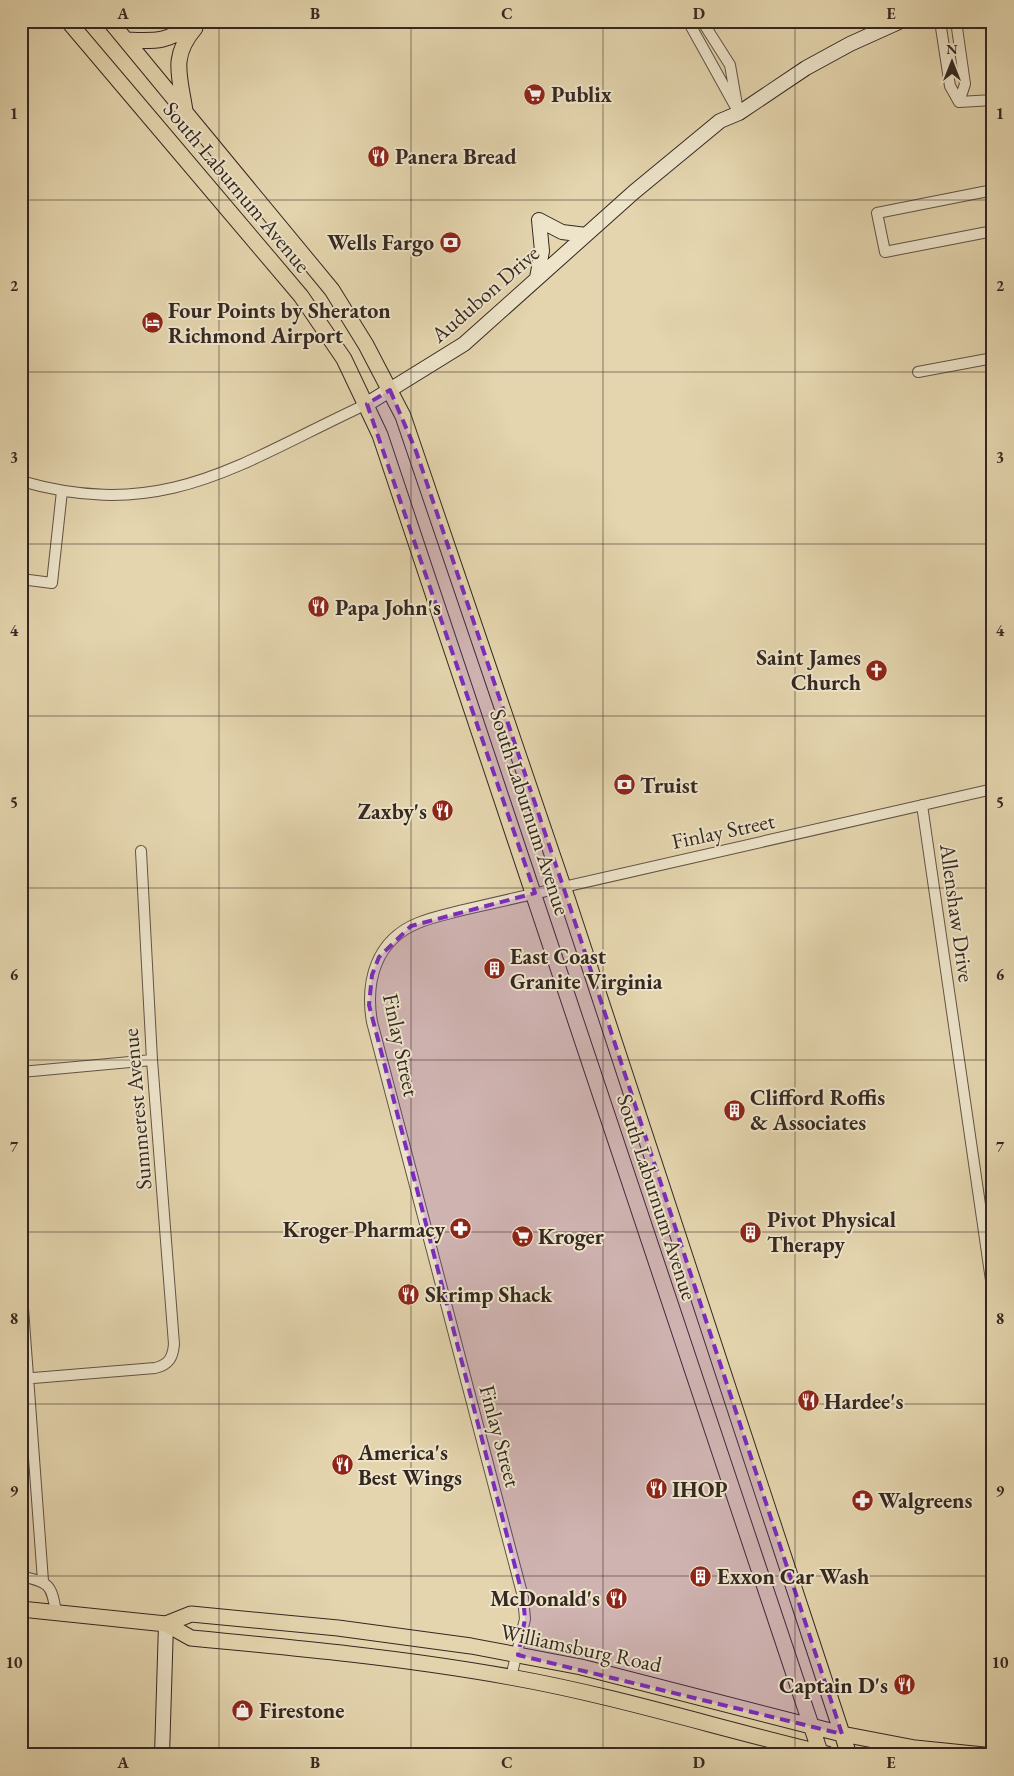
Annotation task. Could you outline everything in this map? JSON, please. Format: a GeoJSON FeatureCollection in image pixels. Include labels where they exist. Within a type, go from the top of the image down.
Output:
{"type":"FeatureCollection","features":[{"type":"Feature","properties":{"kind":"main road","name":"South Laburnum Avenue"},"geometry":{"type":"LineString","coordinates":[[68,21],[296,290],[331,338],[367,404],[380,435],[535,893],[812,1726],[824,1754]]}},
{"type":"Feature","properties":{"kind":"main road","name":"South Laburnum Avenue"},"geometry":{"type":"LineString","coordinates":[[110,21],[332,290],[366,345],[390,390],[416,451],[563,886],[849,1755]]}},
{"type":"Feature","properties":{"kind":"main road"},"geometry":{"type":"LineString","coordinates":[[126,40],[164,40],[173,38],[196,23]]}},
{"type":"Feature","properties":{"kind":"main road"},"geometry":{"type":"LineString","coordinates":[[186,112],[178,61],[183,42],[196,23]]}},
{"type":"Feature","properties":{"kind":"main road","name":"Williamsburg Road"},"geometry":{"type":"LineString","coordinates":[[21,1609],[166,1624],[190,1638],[367,1655],[511,1677],[618,1700],[824,1754]]}},
{"type":"Feature","properties":{"kind":"main road","name":"Williamsburg Road"},"geometry":{"type":"LineString","coordinates":[[166,1624],[191,1614],[398,1635],[518,1655],[611,1675],[842,1734],[915,1748],[984,1755]]}},
{"type":"Feature","properties":{"kind":"street"},"geometry":{"type":"LineString","coordinates":[[688,21],[738,113]]}},
{"type":"Feature","properties":{"kind":"street"},"geometry":{"type":"LineString","coordinates":[[702,21],[730,65],[738,113]]}},
{"type":"Feature","properties":{"kind":"street","name":"Audubon Drive"},"geometry":{"type":"LineString","coordinates":[[21,481],[62,491],[116,496],[175,489],[206,480],[231,469],[367,404],[464,344],[634,192],[720,121],[738,113],[813,64],[850,44],[901,21]]}},
{"type":"Feature","properties":{"kind":"street"},"geometry":{"type":"LineString","coordinates":[[940,21],[950,86],[960,102]]}},
{"type":"Feature","properties":{"kind":"street"},"geometry":{"type":"LineString","coordinates":[[956,21],[965,84],[960,102]]}},
{"type":"Feature","properties":{"kind":"street"},"geometry":{"type":"LineString","coordinates":[[960,102],[993,100]]}},
{"type":"Feature","properties":{"kind":"street"},"geometry":{"type":"LineString","coordinates":[[993,190],[877,213],[884,252],[993,231]]}},
{"type":"Feature","properties":{"kind":"street"},"geometry":{"type":"LineString","coordinates":[[537,278],[542,251],[539,220],[554,229],[570,235],[586,235]]}},
{"type":"Feature","properties":{"kind":"street"},"geometry":{"type":"LineString","coordinates":[[918,372],[993,358]]}},
{"type":"Feature","properties":{"kind":"street"},"geometry":{"type":"LineString","coordinates":[[21,579],[52,583],[62,491]]}},
{"type":"Feature","properties":{"kind":"street","name":"Finlay Street"},"geometry":{"type":"LineString","coordinates":[[511,1677],[518,1655],[525,1619],[523,1597],[372,1022],[369,989],[379,957],[392,941],[411,926],[463,910],[993,789]]}},
{"type":"Feature","properties":{"kind":"street","name":"Allenshaw Drive"},"geometry":{"type":"LineString","coordinates":[[922,805],[993,1294]]}},
{"type":"Feature","properties":{"kind":"street","name":"Summerest Avenue"},"geometry":{"type":"LineString","coordinates":[[25,1378],[155,1368],[168,1362],[173,1353],[174,1344],[152,1060],[141,851]]}},
{"type":"Feature","properties":{"kind":"street"},"geometry":{"type":"LineString","coordinates":[[21,1072],[152,1060]]}},
{"type":"Feature","properties":{"kind":"street"},"geometry":{"type":"LineString","coordinates":[[21,1281],[25,1378],[43,1581]]}},
{"type":"Feature","properties":{"kind":"street"},"geometry":{"type":"LineString","coordinates":[[21,1576],[43,1581],[52,1590],[56,1612]]}},
{"type":"Feature","properties":{"kind":"street"},"geometry":{"type":"LineString","coordinates":[[162,1755],[166,1624]]}},
{"type":"Feature","properties":{"kind":"highlighted area"},"geometry":{"type":"Polygon","coordinates":[[[390,390],[416,451],[568,901],[842,1734],[518,1655],[525,1619],[523,1597],[369,1005],[372,975],[379,957],[411,926],[535,893],[367,404],[390,390]]]}},
{"type":"Feature","properties":{"kind":"place","name":"Publix"},"geometry":{"type":"Point","coordinates":[535,94]}},
{"type":"Feature","properties":{"kind":"place","name":"Panera Bread"},"geometry":{"type":"Point","coordinates":[379,156]}},
{"type":"Feature","properties":{"kind":"place","name":"Wells Fargo"},"geometry":{"type":"Point","coordinates":[450,242]}},
{"type":"Feature","properties":{"kind":"place","name":"Four Points by Sheraton Richmond Airport"},"geometry":{"type":"Point","coordinates":[152,323]}},
{"type":"Feature","properties":{"kind":"place","name":"Papa John's"},"geometry":{"type":"Point","coordinates":[319,607]}},
{"type":"Feature","properties":{"kind":"place","name":"Saint James Church"},"geometry":{"type":"Point","coordinates":[877,670]}},
{"type":"Feature","properties":{"kind":"place","name":"Truist"},"geometry":{"type":"Point","coordinates":[624,785]}},
{"type":"Feature","properties":{"kind":"place","name":"Zaxby's"},"geometry":{"type":"Point","coordinates":[443,811]}},
{"type":"Feature","properties":{"kind":"place","name":"East Coast Granite Virginia"},"geometry":{"type":"Point","coordinates":[494,969]}},
{"type":"Feature","properties":{"kind":"place","name":"Clifford Roffis & Associates"},"geometry":{"type":"Point","coordinates":[734,1110]}},
{"type":"Feature","properties":{"kind":"place","name":"Kroger Pharmacy"},"geometry":{"type":"Point","coordinates":[461,1229]}},
{"type":"Feature","properties":{"kind":"place","name":"Pivot Physical Therapy"},"geometry":{"type":"Point","coordinates":[751,1232]}},
{"type":"Feature","properties":{"kind":"place","name":"Kroger"},"geometry":{"type":"Point","coordinates":[522,1236]}},
{"type":"Feature","properties":{"kind":"place","name":"Skrimp Shack"},"geometry":{"type":"Point","coordinates":[409,1294]}},
{"type":"Feature","properties":{"kind":"place","name":"Hardee's"},"geometry":{"type":"Point","coordinates":[808,1401]}},
{"type":"Feature","properties":{"kind":"place","name":"America's Best Wings"},"geometry":{"type":"Point","coordinates":[342,1465]}},
{"type":"Feature","properties":{"kind":"place","name":"IHOP"},"geometry":{"type":"Point","coordinates":[656,1489]}},
{"type":"Feature","properties":{"kind":"place","name":"Walgreens"},"geometry":{"type":"Point","coordinates":[862,1500]}},
{"type":"Feature","properties":{"kind":"place","name":"Exxon Car Wash"},"geometry":{"type":"Point","coordinates":[701,1576]}},
{"type":"Feature","properties":{"kind":"place","name":"McDonald's"},"geometry":{"type":"Point","coordinates":[616,1598]}},
{"type":"Feature","properties":{"kind":"place","name":"Captain D's"},"geometry":{"type":"Point","coordinates":[904,1685]}},
{"type":"Feature","properties":{"kind":"place","name":"Firestone"},"geometry":{"type":"Point","coordinates":[243,1710]}}]}
